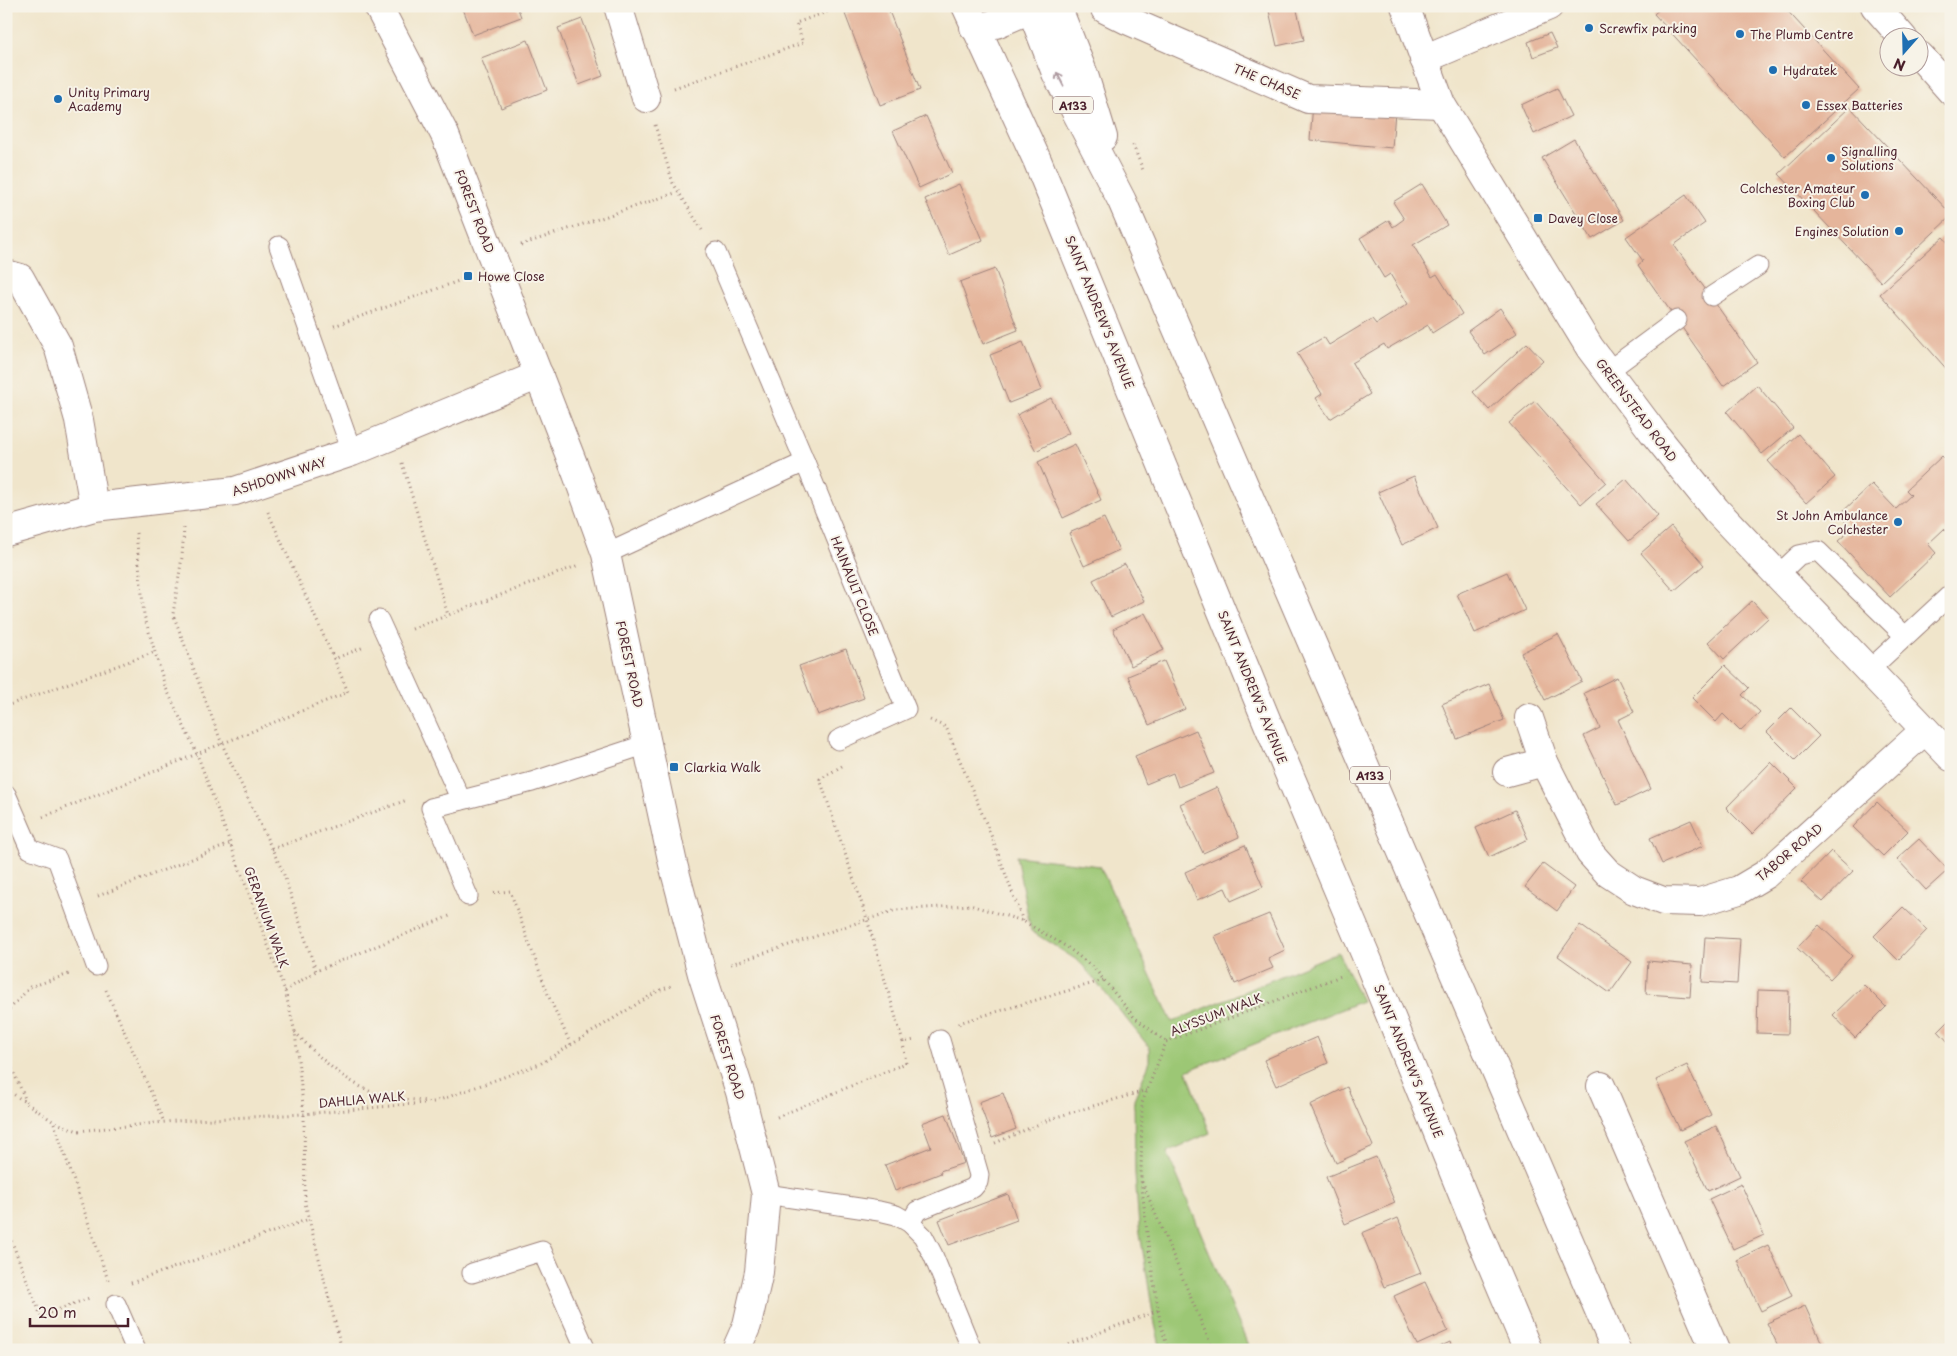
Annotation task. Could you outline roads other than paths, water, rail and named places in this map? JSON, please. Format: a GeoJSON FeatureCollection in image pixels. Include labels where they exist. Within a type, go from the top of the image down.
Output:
{"type":"FeatureCollection","features":[{"type":"Feature","properties":{"kind":"street","name":"FOREST ROAD"},"geometry":{"type":"LineString","coordinates":[[378,6],[445,135],[539,374],[606,554],[673,864],[702,974],[740,1092],[766,1194],[759,1272],[746,1325],[736,1350]]}},
{"type":"Feature","properties":{"kind":"street"},"geometry":{"type":"LineString","coordinates":[[618,6],[646,98]]}},
{"type":"Feature","properties":{"kind":"street","name":"SAINT ANDREW'S AVENUE"},"geometry":{"type":"LineString","coordinates":[[1057,6],[1084,75],[1122,201]]}},
{"type":"Feature","properties":{"kind":"street","name":"GREENSTEAD ROAD"},"geometry":{"type":"LineString","coordinates":[[1405,6],[1441,104],[1590,348],[1653,432],[1716,510],[1951,757]]}},
{"type":"Feature","properties":{"kind":"street"},"geometry":{"type":"LineString","coordinates":[[1424,59],[1549,6]]}},
{"type":"Feature","properties":{"kind":"street"},"geometry":{"type":"LineString","coordinates":[[1875,6],[1894,28]]}},
{"type":"Feature","properties":{"kind":"street","name":"SAINT ANDREW'S AVENUE"},"geometry":{"type":"LineString","coordinates":[[970,16],[996,24],[1032,7],[1056,73],[1122,201],[1616,1350]]}},
{"type":"Feature","properties":{"kind":"street","name":"THE CHASE"},"geometry":{"type":"LineString","coordinates":[[1105,9],[1308,99],[1441,104]]}},
{"type":"Feature","properties":{"kind":"street","name":"SAINT ANDREW'S AVENUE"},"geometry":{"type":"LineString","coordinates":[[970,16],[1038,160],[1268,724],[1369,963],[1528,1350]]}},
{"type":"Feature","properties":{"kind":"street"},"geometry":{"type":"LineString","coordinates":[[1930,67],[1951,91]]}},
{"type":"Feature","properties":{"kind":"street"},"geometry":{"type":"LineString","coordinates":[[6,274],[20,278],[58,346],[79,420],[94,507]]}},
{"type":"Feature","properties":{"kind":"street","name":"ASHDOWN WAY"},"geometry":{"type":"LineString","coordinates":[[6,532],[94,507],[235,491],[352,452],[539,374]]}},
{"type":"Feature","properties":{"kind":"street","name":"TABOR ROAD"},"geometry":{"type":"LineString","coordinates":[[1529,718],[1544,762],[1590,853],[1608,873],[1634,890],[1663,901],[1700,902],[1739,890],[1766,874],[1925,730]]}},
{"type":"Feature","properties":{"kind":"street"},"geometry":{"type":"LineString","coordinates":[[1507,772],[1544,762]]}},
{"type":"Feature","properties":{"kind":"street"},"geometry":{"type":"LineString","coordinates":[[1601,1086],[1714,1350]]}},
{"type":"Feature","properties":{"kind":"lane"},"geometry":{"type":"LineString","coordinates":[[278,246],[352,452]]}},
{"type":"Feature","properties":{"kind":"lane","name":"HAINAULT CLOSE"},"geometry":{"type":"LineString","coordinates":[[716,252],[805,462],[906,709],[838,740]]}},
{"type":"Feature","properties":{"kind":"lane"},"geometry":{"type":"LineString","coordinates":[[1712,296],[1758,266]]}},
{"type":"Feature","properties":{"kind":"lane"},"geometry":{"type":"LineString","coordinates":[[1608,371],[1677,320]]}},
{"type":"Feature","properties":{"kind":"lane"},"geometry":{"type":"LineString","coordinates":[[606,554],[805,462]]}},
{"type":"Feature","properties":{"kind":"lane"},"geometry":{"type":"LineString","coordinates":[[1777,576],[1799,555],[1818,551],[1905,636]]}},
{"type":"Feature","properties":{"kind":"lane"},"geometry":{"type":"LineString","coordinates":[[1868,671],[1951,594]]}},
{"type":"Feature","properties":{"kind":"lane"},"geometry":{"type":"LineString","coordinates":[[379,620],[461,800]]}},
{"type":"Feature","properties":{"kind":"lane"},"geometry":{"type":"LineString","coordinates":[[468,896],[431,808],[532,782],[647,744]]}},
{"type":"Feature","properties":{"kind":"lane"},"geometry":{"type":"LineString","coordinates":[[6,794],[30,849],[57,859],[96,966]]}},
{"type":"Feature","properties":{"kind":"lane"},"geometry":{"type":"LineString","coordinates":[[910,1223],[917,1211],[973,1188],[978,1182],[980,1175],[940,1040]]}},
{"type":"Feature","properties":{"kind":"lane"},"geometry":{"type":"LineString","coordinates":[[766,1194],[879,1211],[896,1215],[910,1223],[923,1236],[933,1256],[972,1350]]}},
{"type":"Feature","properties":{"kind":"lane"},"geometry":{"type":"LineString","coordinates":[[472,1273],[542,1251],[586,1350]]}},
{"type":"Feature","properties":{"kind":"lane"},"geometry":{"type":"LineString","coordinates":[[114,1297],[136,1350]]}},
{"type":"Feature","properties":{"kind":"place","name":"Screwfix parking"},"geometry":{"type":"Point","coordinates":[1589,28]}},
{"type":"Feature","properties":{"kind":"place","name":"The Plumb Centre"},"geometry":{"type":"Point","coordinates":[1740,34]}},
{"type":"Feature","properties":{"kind":"place","name":"Hydratek"},"geometry":{"type":"Point","coordinates":[1773,70]}},
{"type":"Feature","properties":{"kind":"place","name":"Unity Primary Academy"},"geometry":{"type":"Point","coordinates":[58,99]}},
{"type":"Feature","properties":{"kind":"place","name":"Essex Batteries"},"geometry":{"type":"Point","coordinates":[1806,105]}},
{"type":"Feature","properties":{"kind":"place","name":"Signalling Solutions"},"geometry":{"type":"Point","coordinates":[1831,158]}},
{"type":"Feature","properties":{"kind":"place","name":"Colchester Amateur Boxing Club"},"geometry":{"type":"Point","coordinates":[1865,195]}},
{"type":"Feature","properties":{"kind":"place","name":"Davey Close"},"geometry":{"type":"Point","coordinates":[1538,218]}},
{"type":"Feature","properties":{"kind":"place","name":"Engines Solution"},"geometry":{"type":"Point","coordinates":[1899,231]}},
{"type":"Feature","properties":{"kind":"place","name":"Howe Close"},"geometry":{"type":"Point","coordinates":[468,276]}},
{"type":"Feature","properties":{"kind":"place","name":"St John Ambulance Colchester"},"geometry":{"type":"Point","coordinates":[1898,522]}},
{"type":"Feature","properties":{"kind":"place","name":"Clarkia Walk"},"geometry":{"type":"Point","coordinates":[674,767]}}]}
